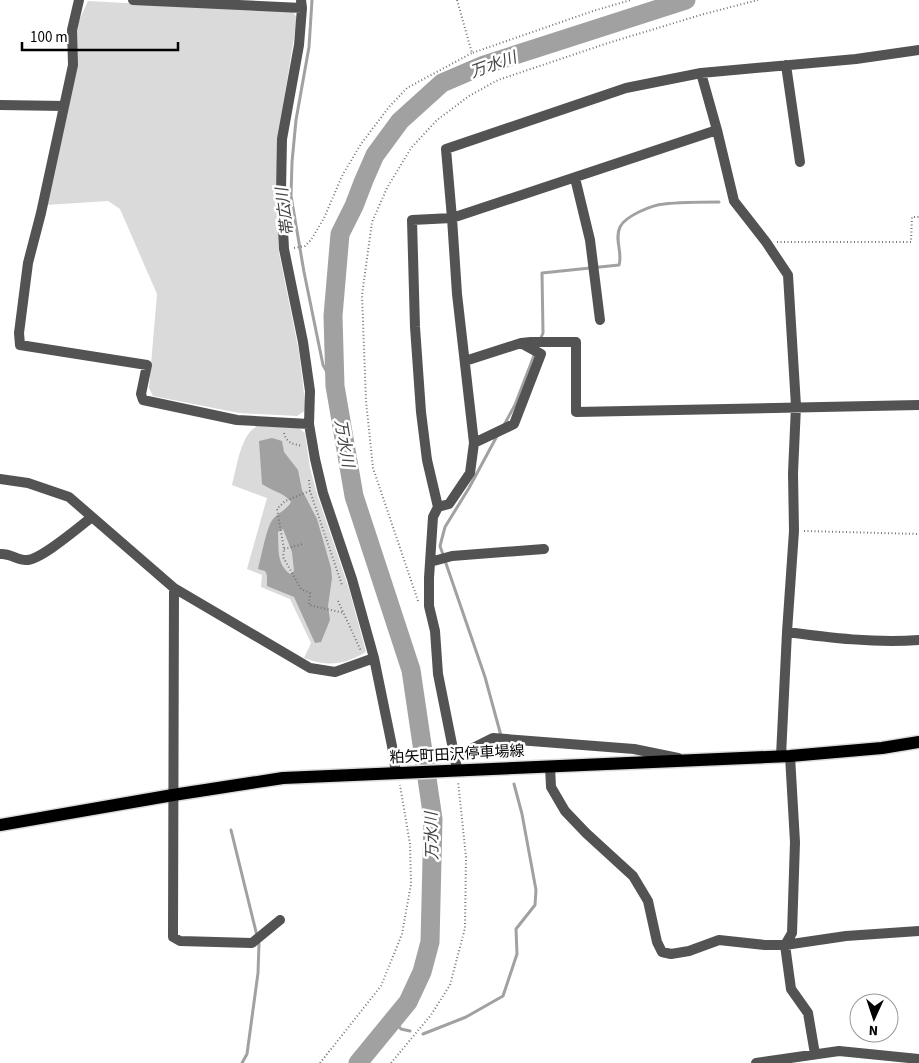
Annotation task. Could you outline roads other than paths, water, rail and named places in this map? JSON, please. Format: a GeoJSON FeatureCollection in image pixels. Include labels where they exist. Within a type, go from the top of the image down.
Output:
{"type":"FeatureCollection","features":[{"type":"Feature","properties":{"kind":"main road","name":"粕矢町田沢停車場線"},"geometry":{"type":"LineString","coordinates":[[0,825],[283,778],[399,773],[454,766],[550,766],[786,756],[882,748],[919,742]]}},
{"type":"Feature","properties":{"kind":"street"},"geometry":{"type":"LineString","coordinates":[[79,0],[72,30],[72,65],[41,212],[28,263],[19,334],[20,345],[147,365],[141,394],[143,400],[237,420],[308,424]]}},
{"type":"Feature","properties":{"kind":"street"},"geometry":{"type":"LineString","coordinates":[[132,0],[301,4],[299,45],[282,138],[280,191],[284,249],[310,391],[308,424],[314,459],[323,493],[352,579],[374,658],[399,773]]}},
{"type":"Feature","properties":{"kind":"street"},"geometry":{"type":"LineString","coordinates":[[438,507],[449,504],[470,473],[474,443],[457,294],[446,149],[626,88],[701,73],[856,59],[919,50]]}},
{"type":"Feature","properties":{"kind":"street"},"geometry":{"type":"LineString","coordinates":[[786,65],[800,162]]}},
{"type":"Feature","properties":{"kind":"street"},"geometry":{"type":"LineString","coordinates":[[701,73],[734,201],[766,242],[788,276],[796,406],[793,473],[794,531],[787,632],[786,756],[795,842],[792,932],[785,945],[792,989],[808,1013],[815,1054]]}},
{"type":"Feature","properties":{"kind":"street"},"geometry":{"type":"LineString","coordinates":[[0,105],[64,106]]}},
{"type":"Feature","properties":{"kind":"street"},"geometry":{"type":"LineString","coordinates":[[688,760],[634,749],[493,738],[454,766],[438,674],[430,606],[433,517],[438,507],[427,460],[420,412],[412,220],[452,218],[717,130]]}},
{"type":"Feature","properties":{"kind":"street"},"geometry":{"type":"LineString","coordinates":[[575,178],[590,240],[600,320]]}},
{"type":"Feature","properties":{"kind":"street"},"geometry":{"type":"LineString","coordinates":[[464,361],[527,344],[576,342],[576,412],[796,406],[919,405]]}},
{"type":"Feature","properties":{"kind":"street"},"geometry":{"type":"LineString","coordinates":[[474,443],[514,424],[541,354],[527,344]]}},
{"type":"Feature","properties":{"kind":"street"},"geometry":{"type":"LineString","coordinates":[[0,479],[28,483],[69,497],[174,588],[310,668],[335,672],[374,658]]}},
{"type":"Feature","properties":{"kind":"street"},"geometry":{"type":"LineString","coordinates":[[0,554],[7,553],[26,560],[40,556],[92,517]]}},
{"type":"Feature","properties":{"kind":"street"},"geometry":{"type":"LineString","coordinates":[[433,561],[447,557],[544,549]]}},
{"type":"Feature","properties":{"kind":"street"},"geometry":{"type":"LineString","coordinates":[[174,588],[173,937],[180,941],[252,943],[280,920]]}},
{"type":"Feature","properties":{"kind":"street"},"geometry":{"type":"LineString","coordinates":[[787,632],[840,639],[890,642],[919,640]]}},
{"type":"Feature","properties":{"kind":"street"},"geometry":{"type":"LineString","coordinates":[[550,766],[551,787],[566,811],[586,833],[633,876],[648,901],[657,942],[662,952],[671,954],[689,951],[719,940],[765,945],[785,945],[846,936],[919,932]]}},
{"type":"Feature","properties":{"kind":"street"},"geometry":{"type":"LineString","coordinates":[[756,1063],[839,1051],[919,1058]]}},
{"type":"Feature","properties":{"kind":"waterway","name":"帯広川"},"geometry":{"type":"LineString","coordinates":[[312,0],[309,47],[296,120],[291,196],[323,365],[335,386]]}},
{"type":"Feature","properties":{"kind":"waterway","name":"万水川"},"geometry":{"type":"LineString","coordinates":[[358,1063],[408,1002],[422,972],[430,942],[433,819],[411,670],[354,496],[335,386],[333,316],[340,234],[375,155],[400,121],[442,83],[484,65],[686,0]]}},
{"type":"Feature","properties":{"kind":"waterway"},"geometry":{"type":"LineString","coordinates":[[540,340],[543,333],[542,273],[619,265],[618,232],[623,223],[633,215],[664,204],[719,202]]}},
{"type":"Feature","properties":{"kind":"waterway"},"geometry":{"type":"LineString","coordinates":[[504,425],[515,405],[535,353]]}},
{"type":"Feature","properties":{"kind":"waterway"},"geometry":{"type":"LineString","coordinates":[[497,436],[445,527],[440,546],[485,677],[506,754]]}},
{"type":"Feature","properties":{"kind":"waterway"},"geometry":{"type":"LineString","coordinates":[[423,1034],[466,1017],[503,996],[517,954],[516,929],[535,905],[536,890],[522,814],[514,784]]}},
{"type":"Feature","properties":{"kind":"waterway"},"geometry":{"type":"LineString","coordinates":[[231,830],[259,944],[258,973],[247,1054],[242,1063]]}},
{"type":"Feature","properties":{"kind":"waterway"},"geometry":{"type":"LineString","coordinates":[[394,1021],[401,1029],[410,1031]]}}]}
